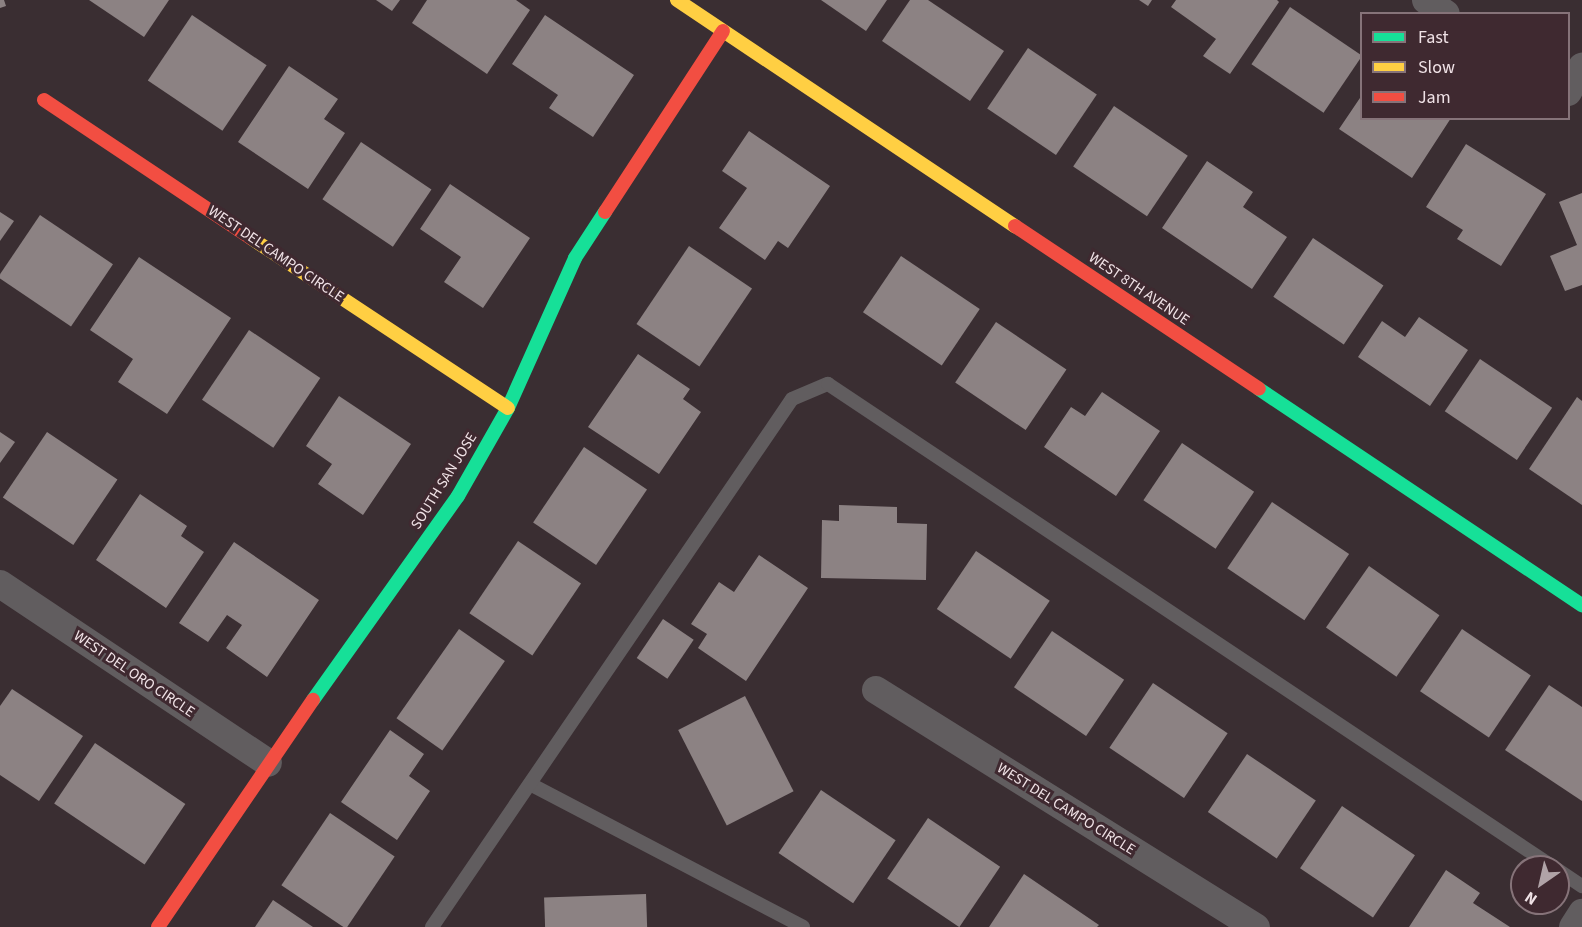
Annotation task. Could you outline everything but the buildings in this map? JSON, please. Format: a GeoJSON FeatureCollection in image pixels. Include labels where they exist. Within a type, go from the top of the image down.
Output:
{"type":"FeatureCollection","features":[{"type":"Feature","properties":{"kind":"street","name":"WEST 8TH AVENUE"},"geometry":{"type":"LineString","coordinates":[[677,0],[1582,605]]}},
{"type":"Feature","properties":{"kind":"street"},"geometry":{"type":"LineString","coordinates":[[1426,0],[1443,12]]}},
{"type":"Feature","properties":{"kind":"street","name":"SOUTH SAN JOSE"},"geometry":{"type":"LineString","coordinates":[[158,927],[268,763],[458,496],[508,408],[575,258],[723,31]]}},
{"type":"Feature","properties":{"kind":"street"},"geometry":{"type":"LineString","coordinates":[[1570,90],[1582,67]]}},
{"type":"Feature","properties":{"kind":"street","name":"WEST DEL CAMPO CIRCLE"},"geometry":{"type":"LineString","coordinates":[[44,100],[508,408]]}},
{"type":"Feature","properties":{"kind":"street","name":"WEST DEL ORO CIRCLE"},"geometry":{"type":"LineString","coordinates":[[0,584],[268,763]]}},
{"type":"Feature","properties":{"kind":"street","name":"WEST DEL CAMPO CIRCLE"},"geometry":{"type":"LineString","coordinates":[[876,690],[1256,927]]}},
{"type":"Feature","properties":{"kind":"street"},"geometry":{"type":"LineString","coordinates":[[1573,927],[1582,913]]}},
{"type":"Feature","properties":{"kind":"lane"},"geometry":{"type":"LineString","coordinates":[[432,927],[792,399],[828,384],[1535,855]]}},
{"type":"Feature","properties":{"kind":"lane"},"geometry":{"type":"LineString","coordinates":[[530,784],[803,927]]}},
{"type":"Feature","properties":{"kind":"traffic: fast"},"geometry":{"type":"LineString","coordinates":[[313,700],[458,496],[508,408],[575,258],[605,212]]}},
{"type":"Feature","properties":{"kind":"traffic: fast"},"geometry":{"type":"LineString","coordinates":[[1259,389],[1582,605]]}},
{"type":"Feature","properties":{"kind":"traffic: slow"},"geometry":{"type":"LineString","coordinates":[[677,0],[1015,226]]}},
{"type":"Feature","properties":{"kind":"traffic: slow"},"geometry":{"type":"LineString","coordinates":[[251,238],[508,408]]}},
{"type":"Feature","properties":{"kind":"traffic: jam"},"geometry":{"type":"LineString","coordinates":[[605,212],[723,31]]}},
{"type":"Feature","properties":{"kind":"traffic: jam"},"geometry":{"type":"LineString","coordinates":[[44,100],[251,238]]}},
{"type":"Feature","properties":{"kind":"traffic: jam"},"geometry":{"type":"LineString","coordinates":[[1015,226],[1259,389]]}},
{"type":"Feature","properties":{"kind":"traffic: jam"},"geometry":{"type":"LineString","coordinates":[[158,927],[313,700]]}}]}
